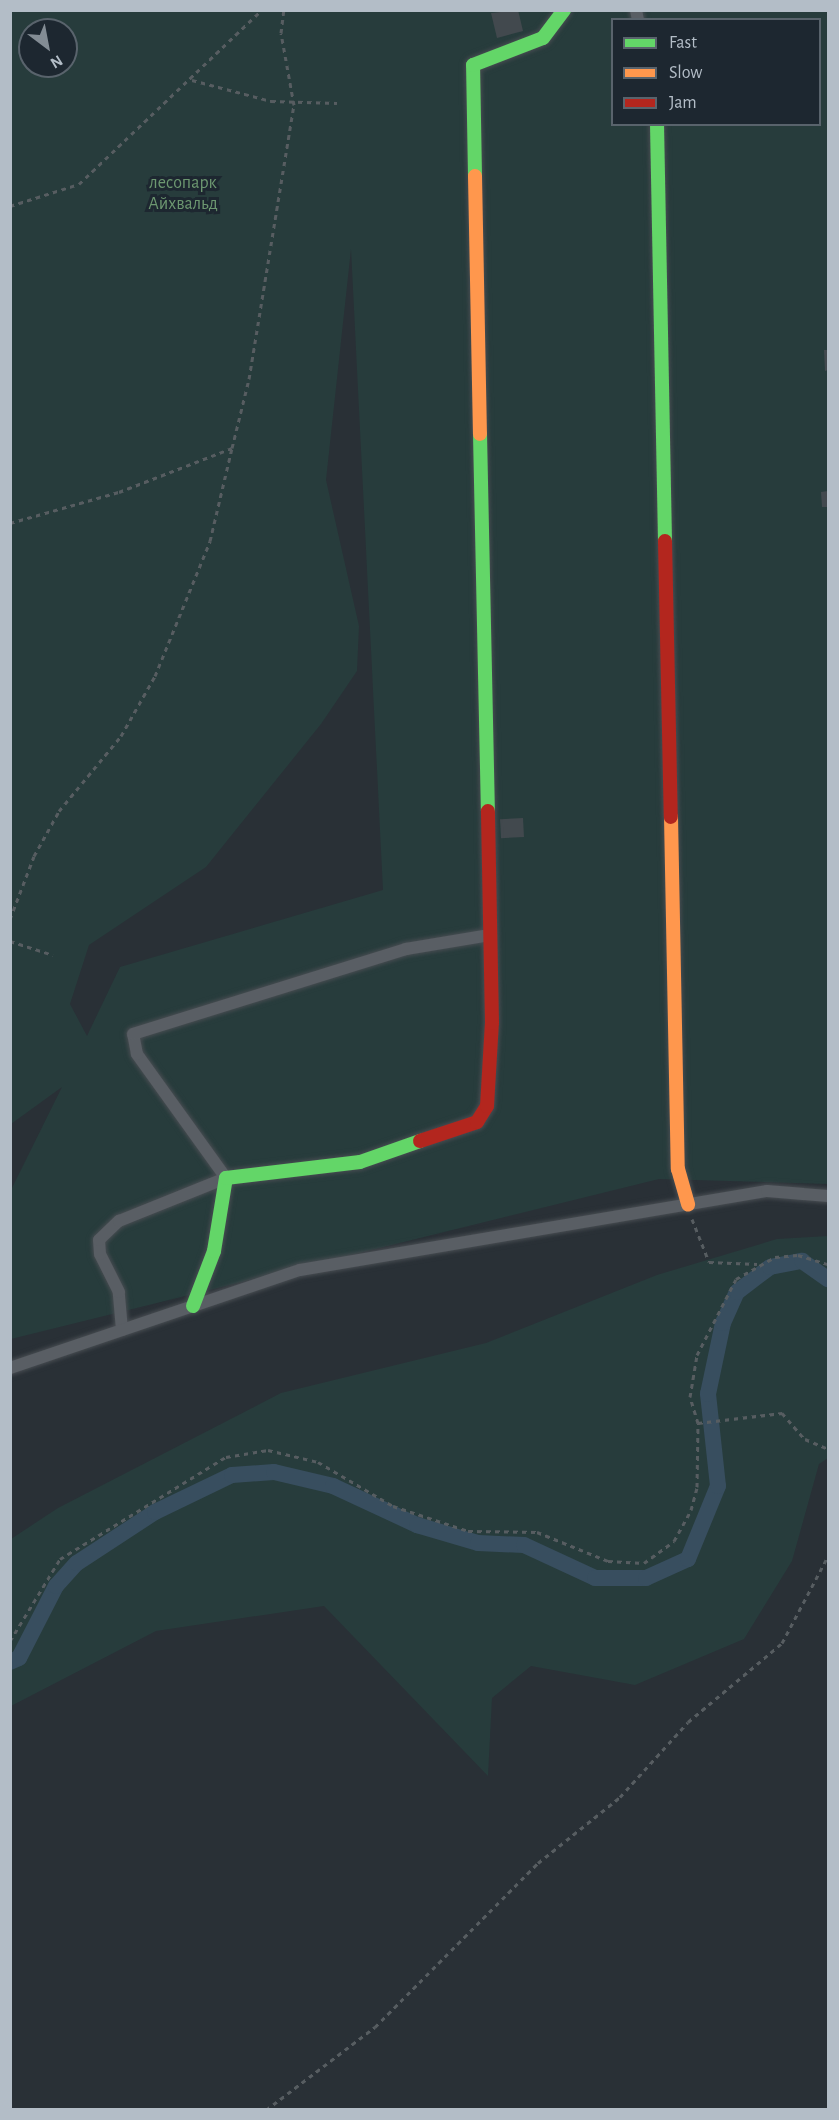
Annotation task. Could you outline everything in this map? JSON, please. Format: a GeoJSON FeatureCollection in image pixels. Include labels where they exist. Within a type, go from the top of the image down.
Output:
{"type":"FeatureCollection","features":[{"type":"Feature","properties":{"kind":"street"},"geometry":{"type":"LineString","coordinates":[[122,1330],[119,1292],[100,1254],[99,1240],[119,1221],[226,1179],[360,1162],[477,1122],[487,1106],[490,935],[473,65],[543,38],[564,10]]}},
{"type":"Feature","properties":{"kind":"street"},"geometry":{"type":"LineString","coordinates":[[657,126],[678,1169],[688,1205]]}},
{"type":"Feature","properties":{"kind":"street"},"geometry":{"type":"LineString","coordinates":[[193,1306],[214,1251],[226,1179],[137,1054],[133,1034],[406,949],[490,935]]}},
{"type":"Feature","properties":{"kind":"street"},"geometry":{"type":"LineString","coordinates":[[10,1368],[300,1270],[767,1191],[828,1196]]}},
{"type":"Feature","properties":{"kind":"path"},"geometry":{"type":"LineString","coordinates":[[10,206],[79,184],[192,80],[262,10]]}},
{"type":"Feature","properties":{"kind":"path"},"geometry":{"type":"LineString","coordinates":[[10,919],[59,811],[121,736],[155,676],[210,541],[249,379],[294,105],[281,33],[284,10]]}},
{"type":"Feature","properties":{"kind":"path"},"geometry":{"type":"LineString","coordinates":[[192,80],[294,105],[337,103]]}},
{"type":"Feature","properties":{"kind":"path"},"geometry":{"type":"LineString","coordinates":[[10,523],[119,492],[232,448]]}},
{"type":"Feature","properties":{"kind":"path"},"geometry":{"type":"LineString","coordinates":[[12,942],[53,955]]}},
{"type":"Feature","properties":{"kind":"path"},"geometry":{"type":"LineString","coordinates":[[688,1205],[709,1262],[757,1264],[798,1255],[828,1264]]}},
{"type":"Feature","properties":{"kind":"path"},"geometry":{"type":"LineString","coordinates":[[10,1641],[60,1559],[226,1457],[268,1450],[318,1462],[393,1506],[468,1531],[537,1532],[608,1561],[644,1563],[674,1541],[691,1510],[698,1423],[690,1396],[697,1355],[736,1279],[757,1264]]}},
{"type":"Feature","properties":{"kind":"path"},"geometry":{"type":"LineString","coordinates":[[698,1423],[782,1413],[805,1439],[828,1449]]}},
{"type":"Feature","properties":{"kind":"path"},"geometry":{"type":"LineString","coordinates":[[266,2109],[375,2027],[538,1863],[620,1797],[688,1722],[782,1642],[828,1556]]}},
{"type":"Feature","properties":{"kind":"green space","name":"лесопарк Айхвальд"},"geometry":{"type":"Polygon","coordinates":[[[11,11],[828,11],[828,1184],[659,1179],[11,1339],[10,1192],[62,1087],[11,1124],[11,11]],[[351,249],[326,480],[359,626],[357,671],[321,724],[206,867],[89,945],[70,1004],[87,1036],[120,967],[383,890],[351,249]]]}},
{"type":"Feature","properties":{"kind":"green space"},"geometry":{"type":"Polygon","coordinates":[[[828,1236],[828,1458],[819,1464],[792,1561],[744,1639],[635,1685],[531,1666],[492,1698],[488,1776],[324,1606],[156,1631],[11,1706],[11,1539],[58,1508],[281,1393],[486,1343],[657,1275],[777,1239],[828,1236]]]}},
{"type":"Feature","properties":{"kind":"building"},"geometry":{"type":"Polygon","coordinates":[[[518,10],[523,31],[497,38],[491,13],[518,10]]]}},
{"type":"Feature","properties":{"kind":"building"},"geometry":{"type":"Polygon","coordinates":[[[824,350],[828,350],[828,370],[825,371],[824,350]]]}},
{"type":"Feature","properties":{"kind":"building"},"geometry":{"type":"Polygon","coordinates":[[[828,491],[828,507],[822,507],[821,492],[828,491]]]}},
{"type":"Feature","properties":{"kind":"building"},"geometry":{"type":"Polygon","coordinates":[[[523,818],[524,837],[501,838],[500,819],[523,818]]]}},
{"type":"Feature","properties":{"kind":"waterway"},"geometry":{"type":"LineString","coordinates":[[10,1662],[19,1658],[56,1586],[77,1563],[155,1512],[232,1475],[274,1472],[333,1486],[417,1525],[478,1543],[524,1545],[595,1578],[646,1578],[688,1559],[718,1486],[708,1394],[723,1323],[737,1292],[770,1267],[802,1261],[828,1279]]}},
{"type":"Feature","properties":{"kind":"traffic: fast"},"geometry":{"type":"LineString","coordinates":[[475,176],[473,65],[543,38],[564,10]]}},
{"type":"Feature","properties":{"kind":"traffic: fast"},"geometry":{"type":"LineString","coordinates":[[657,126],[665,541]]}},
{"type":"Feature","properties":{"kind":"traffic: fast"},"geometry":{"type":"LineString","coordinates":[[480,434],[488,811]]}},
{"type":"Feature","properties":{"kind":"traffic: fast"},"geometry":{"type":"LineString","coordinates":[[193,1306],[214,1251],[226,1178],[360,1162],[420,1141]]}},
{"type":"Feature","properties":{"kind":"traffic: slow"},"geometry":{"type":"LineString","coordinates":[[475,176],[480,434]]}},
{"type":"Feature","properties":{"kind":"traffic: slow"},"geometry":{"type":"LineString","coordinates":[[671,817],[678,1169],[688,1205]]}},
{"type":"Feature","properties":{"kind":"traffic: jam"},"geometry":{"type":"LineString","coordinates":[[665,541],[671,817]]}},
{"type":"Feature","properties":{"kind":"traffic: jam"},"geometry":{"type":"LineString","coordinates":[[420,1141],[477,1122],[487,1106],[492,1023],[488,811]]}}]}
